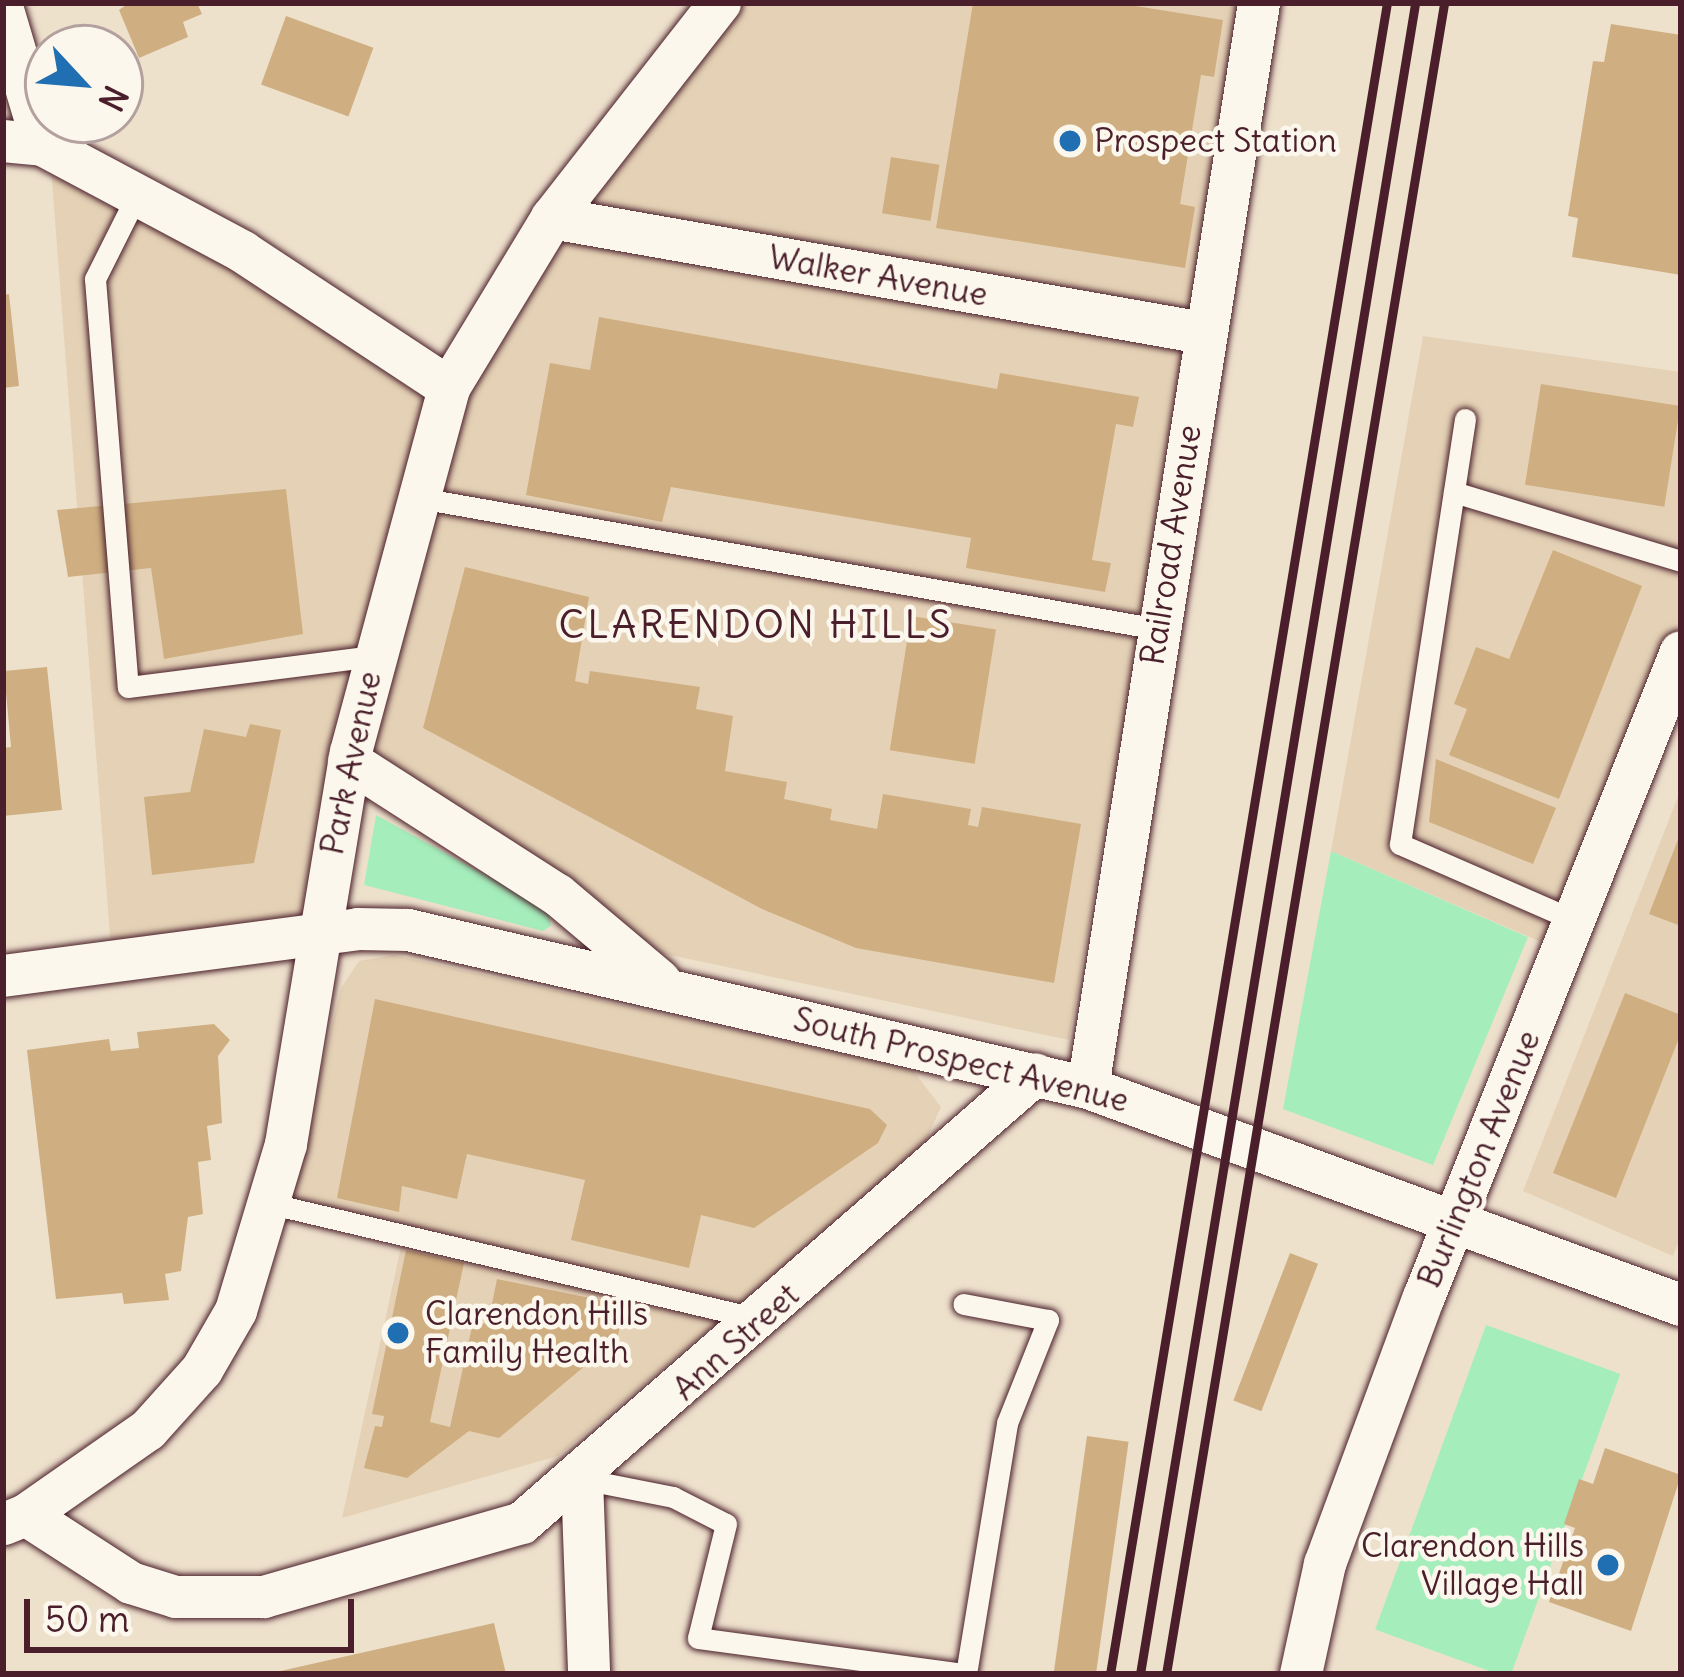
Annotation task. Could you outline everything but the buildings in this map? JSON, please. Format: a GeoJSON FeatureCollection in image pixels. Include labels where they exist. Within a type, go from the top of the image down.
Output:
{"type":"FeatureCollection","features":[{"type":"Feature","properties":{"kind":"street","name":"Park Avenue"},"geometry":{"type":"LineString","coordinates":[[15,1520],[148,1430],[202,1370],[236,1311],[272,1204],[349,761],[414,497],[449,388],[553,218],[720,3]]}},
{"type":"Feature","properties":{"kind":"street","name":"Railroad Avenue"},"geometry":{"type":"LineString","coordinates":[[1088,1088],[1203,333],[1259,3]]}},
{"type":"Feature","properties":{"kind":"street"},"geometry":{"type":"LineString","coordinates":[[3,10],[23,143],[137,195],[262,264],[449,388]]}},
{"type":"Feature","properties":{"kind":"street","name":"Walker Avenue"},"geometry":{"type":"LineString","coordinates":[[553,218],[1203,333]]}},
{"type":"Feature","properties":{"kind":"street","name":"Burlington Avenue"},"geometry":{"type":"LineString","coordinates":[[1301,1674],[1325,1564],[1453,1221],[1681,652]]}},
{"type":"Feature","properties":{"kind":"street","name":"South Prospect Avenue"},"geometry":{"type":"LineString","coordinates":[[349,761],[558,895],[665,986]]}},
{"type":"Feature","properties":{"kind":"street","name":"South Prospect Avenue"},"geometry":{"type":"LineString","coordinates":[[3,976],[408,930],[665,986],[1088,1088],[1253,1143],[1681,1305]]}},
{"type":"Feature","properties":{"kind":"street","name":"Ann Street"},"geometry":{"type":"LineString","coordinates":[[15,1520],[131,1583],[176,1597],[264,1597],[522,1523],[582,1479],[1036,1074]]}},
{"type":"Feature","properties":{"kind":"street"},"geometry":{"type":"LineString","coordinates":[[582,1479],[589,1674]]}},
{"type":"Feature","properties":{"kind":"lane"},"geometry":{"type":"LineString","coordinates":[[137,195],[94,279],[128,687],[375,656]]}},
{"type":"Feature","properties":{"kind":"lane"},"geometry":{"type":"LineString","coordinates":[[1465,419],[1400,844],[1574,920]]}},
{"type":"Feature","properties":{"kind":"lane"},"geometry":{"type":"LineString","coordinates":[[1454,492],[1681,561]]}},
{"type":"Feature","properties":{"kind":"lane"},"geometry":{"type":"LineString","coordinates":[[414,497],[1158,629]]}},
{"type":"Feature","properties":{"kind":"lane"},"geometry":{"type":"LineString","coordinates":[[272,1204],[762,1319]]}},
{"type":"Feature","properties":{"kind":"lane"},"geometry":{"type":"LineString","coordinates":[[582,1479],[673,1497],[725,1524],[698,1638],[966,1674],[1007,1423],[1048,1320],[963,1304]]}},
{"type":"Feature","properties":{"kind":"shaded area"},"geometry":{"type":"Polygon","coordinates":[[[739,3],[1241,3],[1195,320],[575,209],[739,3]]]}},
{"type":"Feature","properties":{"kind":"shaded area"},"geometry":{"type":"Polygon","coordinates":[[[51,168],[438,384],[306,923],[111,949],[51,168]]]}},
{"type":"Feature","properties":{"kind":"shaded area"},"geometry":{"type":"Polygon","coordinates":[[[559,229],[1190,344],[1069,1040],[651,951],[363,760],[465,388],[559,229]]]}},
{"type":"Feature","properties":{"kind":"shaded area"},"geometry":{"type":"Polygon","coordinates":[[[1423,336],[1681,372],[1681,625],[1555,948],[1331,851],[1423,336]]]}},
{"type":"Feature","properties":{"kind":"shaded area"},"geometry":{"type":"Polygon","coordinates":[[[1681,789],[1681,1236],[1673,1256],[1523,1191],[1681,789]]]}},
{"type":"Feature","properties":{"kind":"shaded area"},"geometry":{"type":"Polygon","coordinates":[[[394,955],[912,1069],[941,1107],[920,1153],[558,1456],[342,1518],[402,1242],[286,1216],[341,988],[359,961],[394,955]]]}},
{"type":"Feature","properties":{"kind":"green space"},"geometry":{"type":"Polygon","coordinates":[[[376,815],[548,909],[551,926],[543,931],[364,885],[376,815]]]}},
{"type":"Feature","properties":{"kind":"green space"},"geometry":{"type":"Polygon","coordinates":[[[1331,851],[1528,937],[1433,1165],[1283,1109],[1331,851]]]}},
{"type":"Feature","properties":{"kind":"green space"},"geometry":{"type":"Polygon","coordinates":[[[1486,1325],[1620,1374],[1511,1674],[1498,1674],[1375,1629],[1486,1325]]]}},
{"type":"Feature","properties":{"kind":"railway"},"geometry":{"type":"LineString","coordinates":[[1110,1674],[1387,3]]}},
{"type":"Feature","properties":{"kind":"railway"},"geometry":{"type":"LineString","coordinates":[[1140,1674],[1415,3]]}},
{"type":"Feature","properties":{"kind":"railway"},"geometry":{"type":"LineString","coordinates":[[1166,1674],[1444,3]]}},
{"type":"Feature","properties":{"kind":"place","name":"Prospect Station"},"geometry":{"type":"Point","coordinates":[1070,141]}},
{"type":"Feature","properties":{"kind":"place","name":"Clarendon Hills Family Health"},"geometry":{"type":"Point","coordinates":[398,1333]}},
{"type":"Feature","properties":{"kind":"place","name":"Clarendon Hills Village Hall"},"geometry":{"type":"Point","coordinates":[1608,1565]}},
{"type":"Feature","properties":{"kind":"district","name":"CLARENDON HILLS"},"geometry":{"type":"Point","coordinates":[756,625]}}]}
